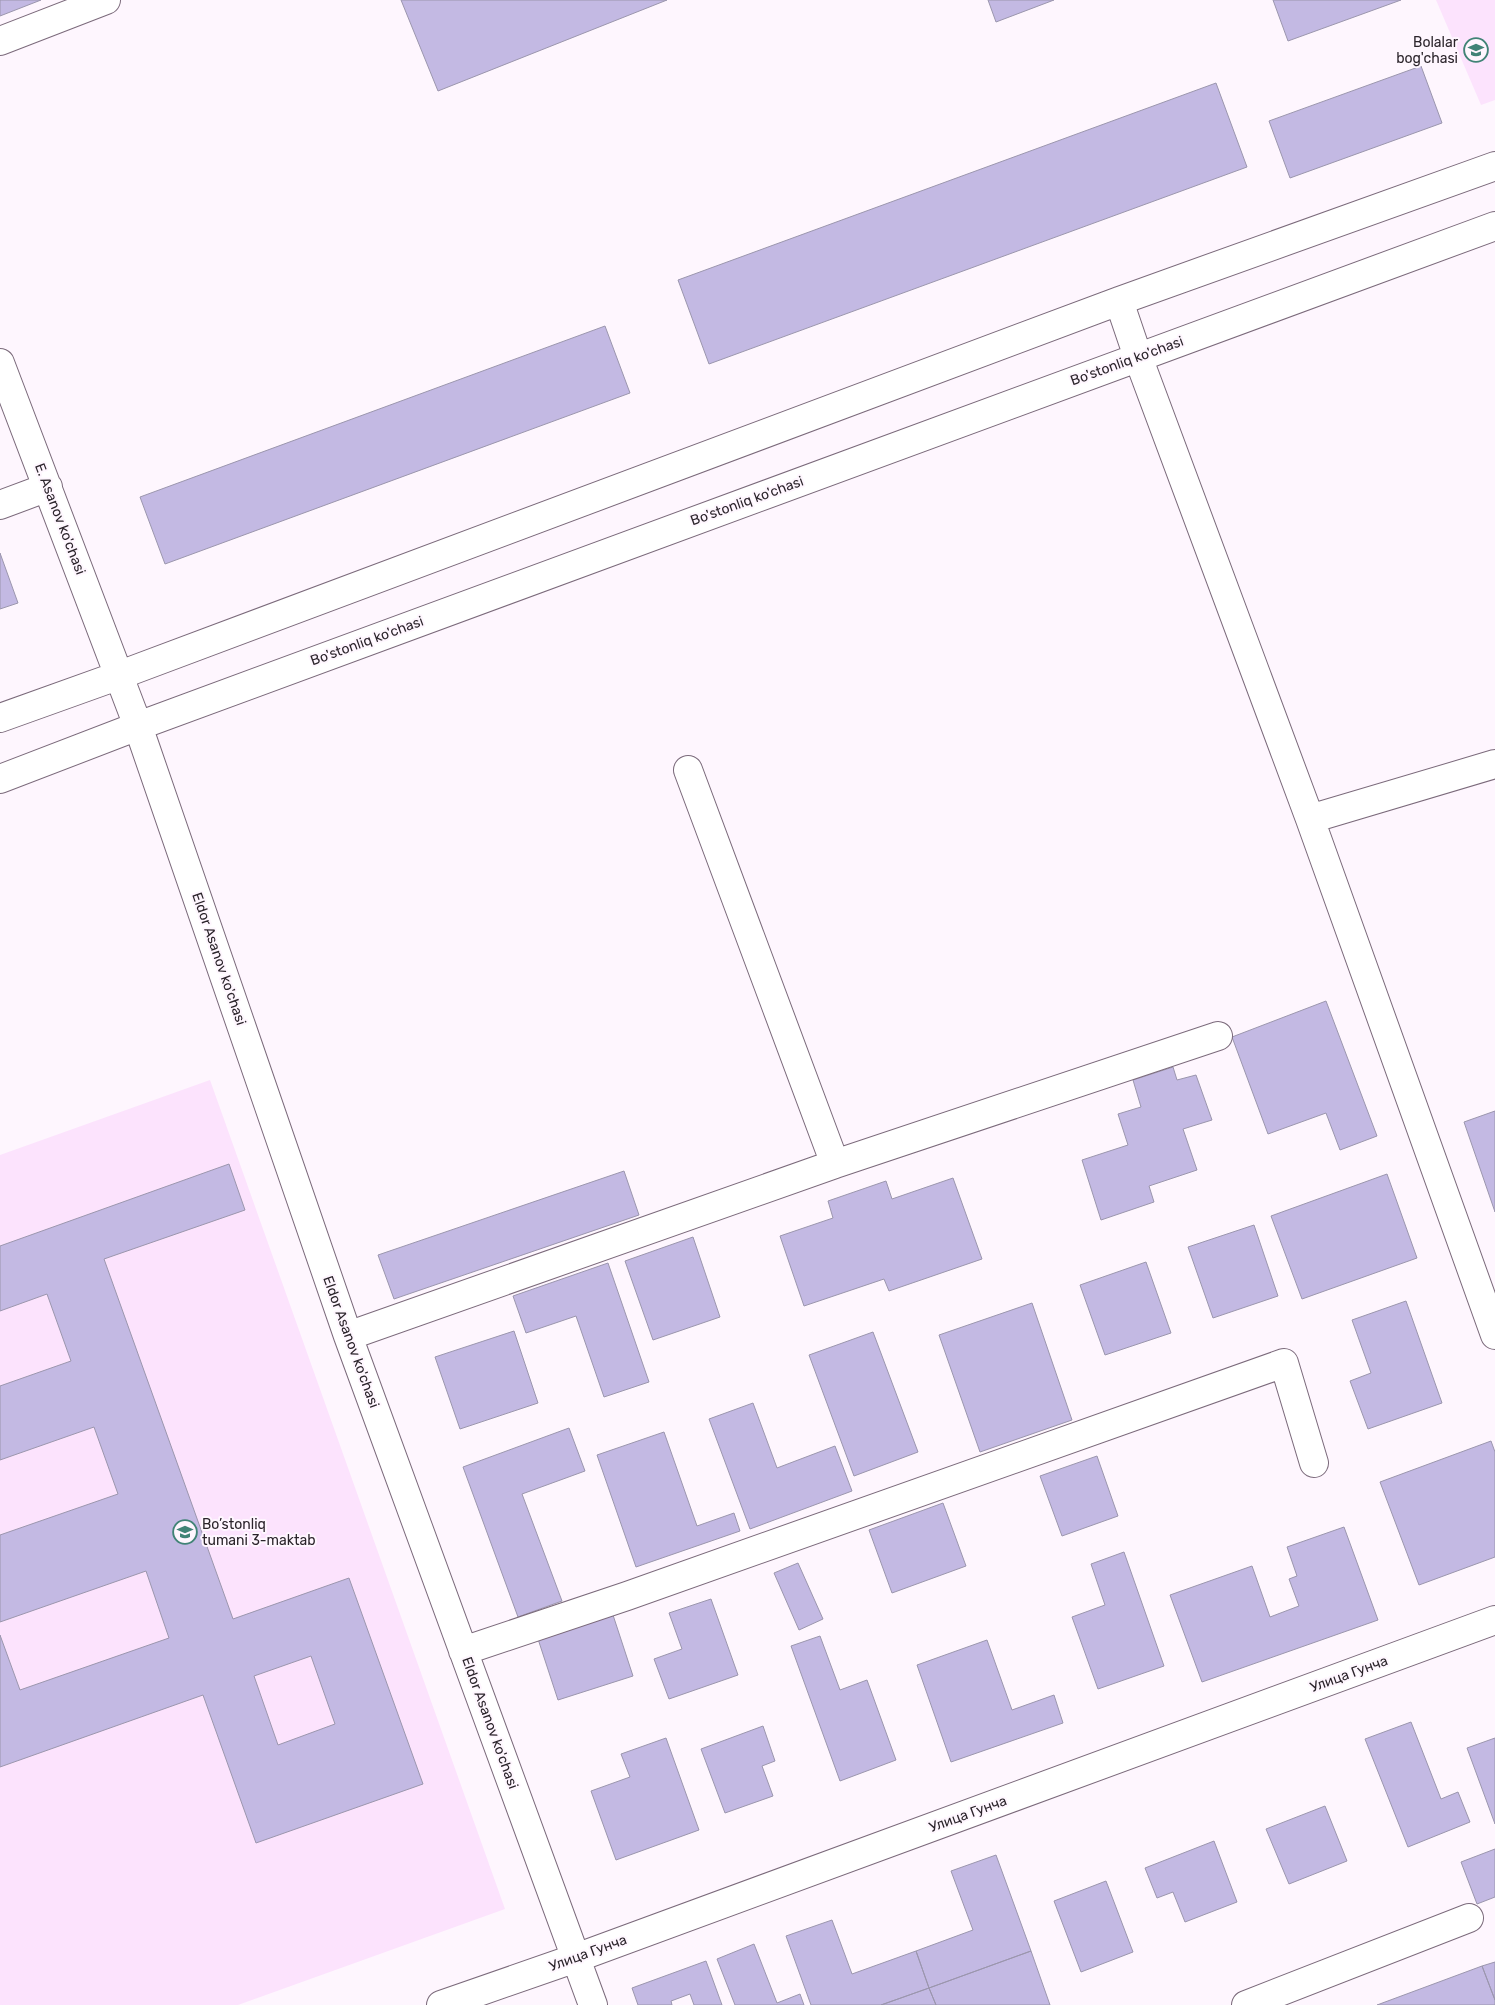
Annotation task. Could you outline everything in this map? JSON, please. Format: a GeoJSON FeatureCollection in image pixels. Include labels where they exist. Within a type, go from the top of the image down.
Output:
{"type":"FeatureCollection","features":[{"type":"Feature","properties":{"kind":"street"},"geometry":{"type":"LineString","coordinates":[[0,41],[106,0]]}},
{"type":"Feature","properties":{"kind":"street"},"geometry":{"type":"LineString","coordinates":[[0,718],[120,675],[1119,301],[1495,166]]}},
{"type":"Feature","properties":{"kind":"street","name":"Bo'stonliq ko'chasi"},"geometry":{"type":"LineString","coordinates":[[0,778],[1495,226]]}},
{"type":"Feature","properties":{"kind":"street"},"geometry":{"type":"LineString","coordinates":[[1119,301],[1138,357],[1310,819],[1495,1335]]}},
{"type":"Feature","properties":{"kind":"street","name":"E. Asanov ko'chasi"},"geometry":{"type":"LineString","coordinates":[[0,363],[120,675]]}},
{"type":"Feature","properties":{"kind":"street"},"geometry":{"type":"LineString","coordinates":[[0,505],[48,487]]}},
{"type":"Feature","properties":{"kind":"street","name":"Eldor Asanov ko'chasi"},"geometry":{"type":"LineString","coordinates":[[120,675],[348,1336],[593,2005]]}},
{"type":"Feature","properties":{"kind":"street"},"geometry":{"type":"LineString","coordinates":[[1310,819],[1495,764]]}},
{"type":"Feature","properties":{"kind":"street"},"geometry":{"type":"LineString","coordinates":[[688,770],[835,1164]]}},
{"type":"Feature","properties":{"kind":"street"},"geometry":{"type":"LineString","coordinates":[[348,1336],[835,1164],[1218,1036]]}},
{"type":"Feature","properties":{"kind":"street"},"geometry":{"type":"LineString","coordinates":[[463,1651],[636,1593],[1284,1363],[1314,1463]]}},
{"type":"Feature","properties":{"kind":"street","name":"Улица Гунча"},"geometry":{"type":"LineString","coordinates":[[441,2005],[576,1958],[1495,1620]]}},
{"type":"Feature","properties":{"kind":"street"},"geometry":{"type":"LineString","coordinates":[[1246,2005],[1469,1918]]}},
{"type":"Feature","properties":{"kind":"shaded area","name":"Bolalar bog'chasi"},"geometry":{"type":"Polygon","coordinates":[[[1436,0],[1495,0],[1495,100],[1481,105],[1436,0]]]}},
{"type":"Feature","properties":{"kind":"shaded area","name":"Bo’stonliq tumani 3-maktab"},"geometry":{"type":"Polygon","coordinates":[[[210,1080],[505,1909],[238,2005],[0,2005],[0,1155],[210,1080]]]}},
{"type":"Feature","properties":{"kind":"building"},"geometry":{"type":"Polygon","coordinates":[[[0,0],[41,0],[0,16],[0,0]]]}},
{"type":"Feature","properties":{"kind":"building"},"geometry":{"type":"Polygon","coordinates":[[[401,0],[667,0],[438,91],[401,0]]]}},
{"type":"Feature","properties":{"kind":"building"},"geometry":{"type":"Polygon","coordinates":[[[988,0],[1054,0],[996,22],[988,0]]]}},
{"type":"Feature","properties":{"kind":"building"},"geometry":{"type":"Polygon","coordinates":[[[1273,0],[1401,0],[1288,41],[1273,0]]]}},
{"type":"Feature","properties":{"kind":"building"},"geometry":{"type":"Polygon","coordinates":[[[1421,66],[1442,123],[1290,178],[1269,121],[1421,66]]]}},
{"type":"Feature","properties":{"kind":"building"},"geometry":{"type":"Polygon","coordinates":[[[1216,83],[1247,167],[709,364],[678,280],[1216,83]]]}},
{"type":"Feature","properties":{"kind":"building"},"geometry":{"type":"Polygon","coordinates":[[[605,326],[630,393],[165,564],[140,497],[605,326]]]}},
{"type":"Feature","properties":{"kind":"building"},"geometry":{"type":"Polygon","coordinates":[[[0,553],[18,603],[0,609],[0,553]]]}},
{"type":"Feature","properties":{"kind":"building"},"geometry":{"type":"Polygon","coordinates":[[[1326,1001],[1377,1136],[1340,1150],[1326,1113],[1268,1134],[1232,1037],[1326,1001]]]}},
{"type":"Feature","properties":{"kind":"building"},"geometry":{"type":"Polygon","coordinates":[[[1173,1067],[1177,1080],[1196,1075],[1212,1120],[1183,1129],[1197,1170],[1149,1186],[1154,1202],[1101,1220],[1082,1160],[1128,1145],[1118,1114],[1141,1107],[1133,1080],[1173,1067]]]}},
{"type":"Feature","properties":{"kind":"building"},"geometry":{"type":"Polygon","coordinates":[[[1495,1111],[1495,1212],[1464,1122],[1495,1111]]]}},
{"type":"Feature","properties":{"kind":"building"},"geometry":{"type":"Polygon","coordinates":[[[229,1164],[245,1210],[104,1259],[233,1619],[349,1578],[423,1784],[256,1843],[203,1695],[0,1767],[0,1635],[20,1690],[169,1638],[146,1571],[0,1622],[0,1535],[118,1494],[94,1427],[0,1460],[0,1386],[71,1361],[47,1294],[0,1311],[0,1246],[229,1164]],[[311,1656],[254,1676],[278,1745],[335,1724],[311,1656]]]}},
{"type":"Feature","properties":{"kind":"building"},"geometry":{"type":"Polygon","coordinates":[[[624,1171],[639,1215],[394,1299],[378,1255],[624,1171]]]}},
{"type":"Feature","properties":{"kind":"building"},"geometry":{"type":"Polygon","coordinates":[[[1387,1174],[1417,1258],[1302,1299],[1271,1216],[1387,1174]]]}},
{"type":"Feature","properties":{"kind":"building"},"geometry":{"type":"Polygon","coordinates":[[[953,1178],[982,1259],[889,1291],[884,1279],[804,1306],[780,1236],[833,1218],[828,1201],[886,1181],[892,1199],[953,1178]]]}},
{"type":"Feature","properties":{"kind":"building"},"geometry":{"type":"Polygon","coordinates":[[[1254,1225],[1278,1296],[1213,1318],[1188,1247],[1254,1225]]]}},
{"type":"Feature","properties":{"kind":"building"},"geometry":{"type":"Polygon","coordinates":[[[693,1237],[720,1317],[653,1340],[625,1261],[693,1237]]]}},
{"type":"Feature","properties":{"kind":"building"},"geometry":{"type":"Polygon","coordinates":[[[1146,1262],[1171,1333],[1105,1355],[1080,1285],[1146,1262]]]}},
{"type":"Feature","properties":{"kind":"building"},"geometry":{"type":"Polygon","coordinates":[[[608,1263],[649,1382],[604,1397],[576,1316],[526,1333],[513,1296],[608,1263]]]}},
{"type":"Feature","properties":{"kind":"building"},"geometry":{"type":"Polygon","coordinates":[[[1406,1301],[1442,1403],[1368,1429],[1350,1381],[1371,1373],[1352,1320],[1406,1301]]]}},
{"type":"Feature","properties":{"kind":"building"},"geometry":{"type":"Polygon","coordinates":[[[1032,1303],[1072,1420],[980,1452],[939,1335],[1032,1303]]]}},
{"type":"Feature","properties":{"kind":"building"},"geometry":{"type":"Polygon","coordinates":[[[514,1331],[538,1403],[460,1429],[435,1357],[514,1331]]]}},
{"type":"Feature","properties":{"kind":"building"},"geometry":{"type":"Polygon","coordinates":[[[873,1332],[918,1452],[854,1476],[809,1355],[873,1332]]]}},
{"type":"Feature","properties":{"kind":"building"},"geometry":{"type":"Polygon","coordinates":[[[753,1403],[777,1468],[835,1446],[852,1491],[750,1529],[709,1419],[753,1403]]]}},
{"type":"Feature","properties":{"kind":"building"},"geometry":{"type":"Polygon","coordinates":[[[569,1428],[585,1471],[522,1494],[562,1601],[518,1617],[463,1467],[569,1428]]]}},
{"type":"Feature","properties":{"kind":"building"},"geometry":{"type":"Polygon","coordinates":[[[664,1432],[697,1526],[734,1513],[740,1531],[636,1567],[597,1455],[664,1432]]]}},
{"type":"Feature","properties":{"kind":"building"},"geometry":{"type":"Polygon","coordinates":[[[1491,1441],[1495,1452],[1495,1557],[1419,1585],[1380,1482],[1491,1441]]]}},
{"type":"Feature","properties":{"kind":"building"},"geometry":{"type":"Polygon","coordinates":[[[1097,1456],[1118,1516],[1062,1536],[1040,1476],[1097,1456]]]}},
{"type":"Feature","properties":{"kind":"building"},"geometry":{"type":"Polygon","coordinates":[[[943,1503],[966,1566],[892,1593],[869,1530],[943,1503]]]}},
{"type":"Feature","properties":{"kind":"building"},"geometry":{"type":"Polygon","coordinates":[[[1344,1527],[1378,1620],[1202,1682],[1170,1595],[1252,1566],[1270,1617],[1299,1606],[1289,1579],[1297,1576],[1287,1547],[1344,1527]]]}},
{"type":"Feature","properties":{"kind":"building"},"geometry":{"type":"Polygon","coordinates":[[[1124,1552],[1164,1666],[1098,1689],[1072,1617],[1105,1605],[1091,1564],[1124,1552]]]}},
{"type":"Feature","properties":{"kind":"building"},"geometry":{"type":"Polygon","coordinates":[[[798,1563],[823,1619],[799,1630],[774,1573],[798,1563]]]}},
{"type":"Feature","properties":{"kind":"building"},"geometry":{"type":"Polygon","coordinates":[[[711,1599],[738,1675],[669,1699],[654,1659],[682,1649],[669,1613],[711,1599]]]}},
{"type":"Feature","properties":{"kind":"building"},"geometry":{"type":"Polygon","coordinates":[[[613,1615],[633,1676],[558,1700],[538,1639],[613,1615]]]}},
{"type":"Feature","properties":{"kind":"building"},"geometry":{"type":"Polygon","coordinates":[[[820,1636],[840,1690],[867,1680],[896,1760],[840,1781],[791,1646],[820,1636]]]}},
{"type":"Feature","properties":{"kind":"building"},"geometry":{"type":"Polygon","coordinates":[[[987,1640],[1012,1710],[1054,1695],[1063,1723],[951,1762],[917,1665],[987,1640]]]}},
{"type":"Feature","properties":{"kind":"building"},"geometry":{"type":"Polygon","coordinates":[[[1411,1722],[1441,1799],[1458,1792],[1470,1822],[1408,1847],[1365,1739],[1411,1722]]]}},
{"type":"Feature","properties":{"kind":"building"},"geometry":{"type":"Polygon","coordinates":[[[763,1726],[775,1761],[762,1766],[773,1796],[725,1813],[701,1749],[763,1726]]]}},
{"type":"Feature","properties":{"kind":"building"},"geometry":{"type":"Polygon","coordinates":[[[666,1738],[699,1830],[616,1860],[591,1791],[630,1777],[621,1754],[666,1738]]]}},
{"type":"Feature","properties":{"kind":"building"},"geometry":{"type":"Polygon","coordinates":[[[1495,1738],[1495,1824],[1467,1748],[1495,1738]]]}},
{"type":"Feature","properties":{"kind":"building"},"geometry":{"type":"Polygon","coordinates":[[[1325,1806],[1347,1861],[1289,1884],[1266,1829],[1325,1806]]]}},
{"type":"Feature","properties":{"kind":"building"},"geometry":{"type":"Polygon","coordinates":[[[1214,1841],[1237,1902],[1185,1922],[1173,1892],[1157,1898],[1145,1868],[1214,1841]]]}},
{"type":"Feature","properties":{"kind":"building"},"geometry":{"type":"Polygon","coordinates":[[[1495,1849],[1495,1897],[1477,1904],[1461,1862],[1495,1849]]]}},
{"type":"Feature","properties":{"kind":"building"},"geometry":{"type":"Polygon","coordinates":[[[996,1855],[1031,1951],[929,1988],[916,1951],[973,1930],[951,1871],[996,1855]]]}},
{"type":"Feature","properties":{"kind":"building"},"geometry":{"type":"Polygon","coordinates":[[[1106,1881],[1133,1952],[1081,1972],[1054,1901],[1106,1881]]]}},
{"type":"Feature","properties":{"kind":"building"},"geometry":{"type":"Polygon","coordinates":[[[832,1920],[852,1974],[916,1951],[929,1988],[881,2005],[811,2005],[786,1936],[832,1920]]]}},
{"type":"Feature","properties":{"kind":"building"},"geometry":{"type":"Polygon","coordinates":[[[754,1944],[777,2003],[800,1994],[804,2005],[735,2005],[717,1959],[754,1944]]]}},
{"type":"Feature","properties":{"kind":"building"},"geometry":{"type":"Polygon","coordinates":[[[1031,1951],[1050,2005],[936,2005],[929,1988],[1031,1951]]]}},
{"type":"Feature","properties":{"kind":"building"},"geometry":{"type":"Polygon","coordinates":[[[706,1961],[722,2005],[694,2005],[690,1994],[671,2001],[672,2005],[638,2005],[632,1988],[706,1961]]]}},
{"type":"Feature","properties":{"kind":"building"},"geometry":{"type":"Polygon","coordinates":[[[1495,1962],[1495,2000],[1482,1966],[1495,1962]]]}},
{"type":"Feature","properties":{"kind":"building"},"geometry":{"type":"Polygon","coordinates":[[[1482,1966],[1495,2000],[1495,2005],[1377,2005],[1482,1966]]]}},
{"type":"Feature","properties":{"kind":"building"},"geometry":{"type":"Polygon","coordinates":[[[929,1988],[936,2005],[881,2005],[929,1988]]]}},
{"type":"Feature","properties":{"kind":"place","name":"Bolalar bog'chasi"},"geometry":{"type":"Point","coordinates":[1476,50]}},
{"type":"Feature","properties":{"kind":"place","name":"Bo’stonliq tumani 3-maktab"},"geometry":{"type":"Point","coordinates":[185,1532]}}]}
